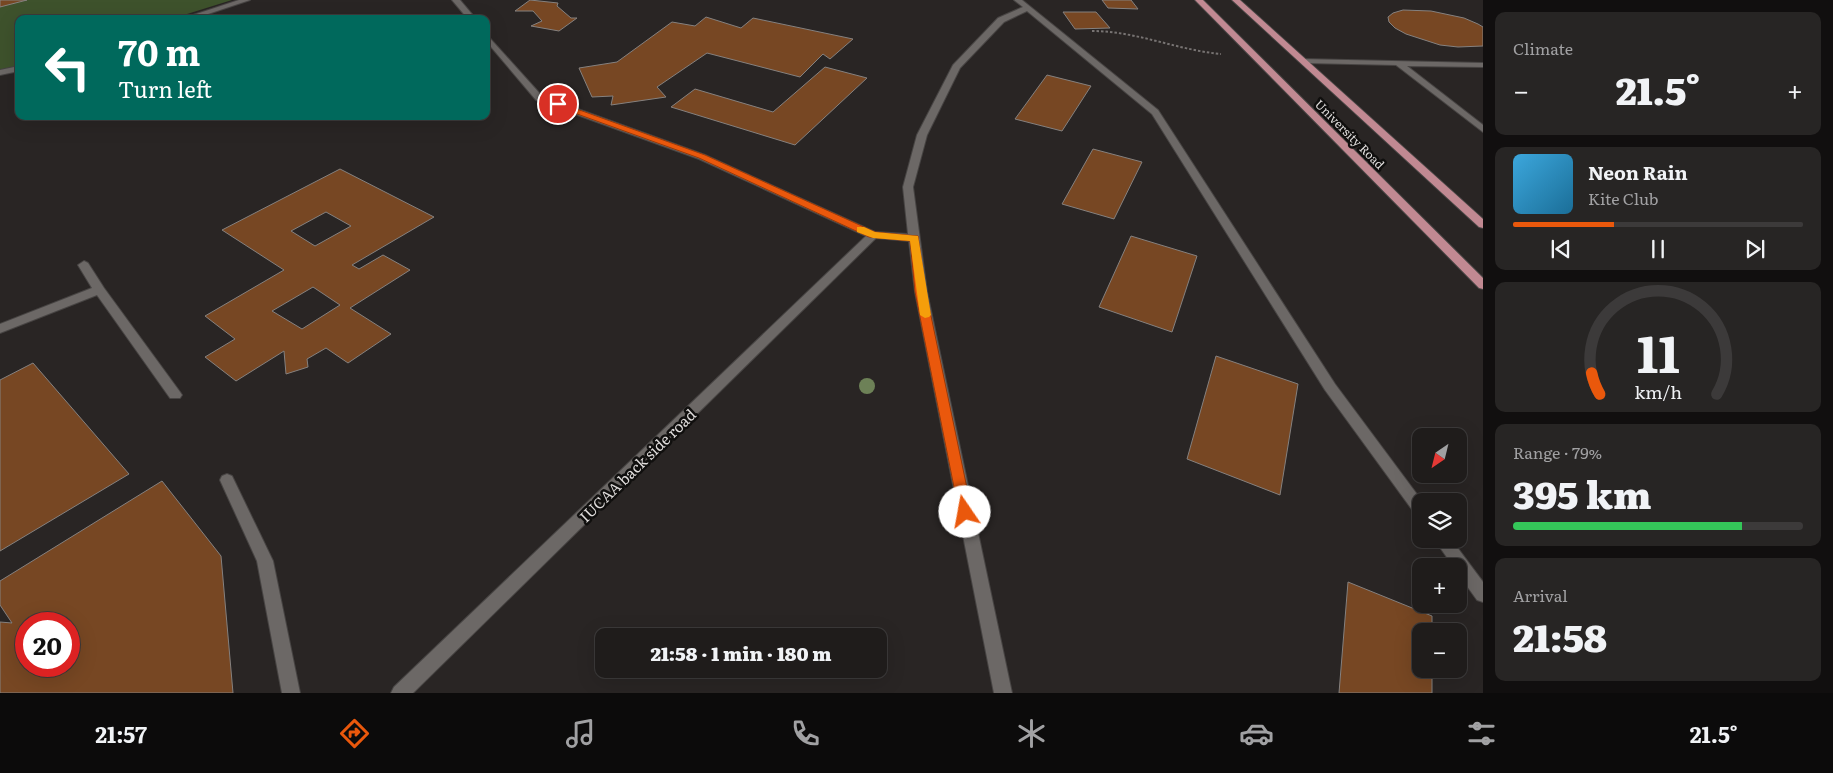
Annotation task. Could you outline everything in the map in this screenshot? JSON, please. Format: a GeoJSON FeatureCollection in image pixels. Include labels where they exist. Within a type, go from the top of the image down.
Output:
{"type":"FeatureCollection","features":[{"type":"Feature","properties":{"kind":"main road","name":"University Road"},"geometry":{"type":"LineString","coordinates":[[1199,0],[1483,285]]}},
{"type":"Feature","properties":{"kind":"main road","name":"University Road"},"geometry":{"type":"LineString","coordinates":[[1236,0],[1483,225]]}},
{"type":"Feature","properties":{"kind":"lane"},"geometry":{"type":"LineString","coordinates":[[198,15],[246,0]]}},
{"type":"Feature","properties":{"kind":"lane"},"geometry":{"type":"LineString","coordinates":[[456,0],[469,15]]}},
{"type":"Feature","properties":{"kind":"lane"},"geometry":{"type":"LineString","coordinates":[[1003,693],[921,292],[908,187],[922,135],[956,67],[1001,20],[1023,4],[1155,112],[1330,387],[1412,499]]}},
{"type":"Feature","properties":{"kind":"lane"},"geometry":{"type":"LineString","coordinates":[[490,41],[539,98],[702,157],[873,235],[914,238]]}},
{"type":"Feature","properties":{"kind":"lane"},"geometry":{"type":"LineString","coordinates":[[1305,61],[1483,65]]}},
{"type":"Feature","properties":{"kind":"lane"},"geometry":{"type":"LineString","coordinates":[[1398,63],[1483,129]]}},
{"type":"Feature","properties":{"kind":"lane"},"geometry":{"type":"LineString","coordinates":[[0,73],[15,69]]}},
{"type":"Feature","properties":{"kind":"lane","name":"IUCAA back side road"},"geometry":{"type":"LineString","coordinates":[[400,693],[873,235]]}},
{"type":"Feature","properties":{"kind":"lane"},"geometry":{"type":"LineString","coordinates":[[84,264],[99,290],[175,395]]}},
{"type":"Feature","properties":{"kind":"lane"},"geometry":{"type":"LineString","coordinates":[[0,329],[99,290]]}},
{"type":"Feature","properties":{"kind":"lane"},"geometry":{"type":"LineString","coordinates":[[227,480],[265,561],[291,693]]}},
{"type":"Feature","properties":{"kind":"lane"},"geometry":{"type":"LineString","coordinates":[[1449,548],[1483,595]]}},
{"type":"Feature","properties":{"kind":"path"},"geometry":{"type":"LineString","coordinates":[[1070,42],[1086,32],[1109,30],[1135,35],[1191,51],[1256,57]]}},
{"type":"Feature","properties":{"kind":"green space"},"geometry":{"type":"Polygon","coordinates":[[[0,0],[232,0],[184,15],[15,15],[15,66],[0,71],[0,0]]]}},
{"type":"Feature","properties":{"kind":"building"},"geometry":{"type":"Polygon","coordinates":[[[0,0],[27,0],[0,7],[0,0]]]}},
{"type":"Feature","properties":{"kind":"building"},"geometry":{"type":"Polygon","coordinates":[[[530,0],[558,3],[557,6],[571,18],[577,18],[559,31],[531,26],[542,21],[533,11],[515,11],[530,0]]]}},
{"type":"Feature","properties":{"kind":"building"},"geometry":{"type":"Polygon","coordinates":[[[1102,0],[1131,0],[1138,9],[1108,8],[1102,0]]]}},
{"type":"Feature","properties":{"kind":"building"},"geometry":{"type":"Polygon","coordinates":[[[1403,10],[1431,11],[1464,18],[1478,24],[1483,27],[1483,46],[1458,47],[1440,45],[1406,34],[1395,28],[1389,22],[1388,17],[1393,13],[1403,10]]]}},
{"type":"Feature","properties":{"kind":"building"},"geometry":{"type":"Polygon","coordinates":[[[1063,12],[1096,12],[1110,28],[1075,29],[1063,12]]]}},
{"type":"Feature","properties":{"kind":"building"},"geometry":{"type":"Polygon","coordinates":[[[706,17],[741,28],[753,18],[853,39],[830,59],[823,54],[800,77],[707,53],[657,87],[666,97],[611,105],[613,96],[592,97],[579,68],[617,62],[672,22],[695,26],[706,17]]]}},
{"type":"Feature","properties":{"kind":"building"},"geometry":{"type":"Polygon","coordinates":[[[825,67],[867,78],[795,145],[671,107],[695,89],[773,112],[825,67]]]}},
{"type":"Feature","properties":{"kind":"building"},"geometry":{"type":"Polygon","coordinates":[[[1047,75],[1091,86],[1062,131],[1015,119],[1047,75]]]}},
{"type":"Feature","properties":{"kind":"building"},"geometry":{"type":"Polygon","coordinates":[[[1093,149],[1142,162],[1114,219],[1062,204],[1093,149]]]}},
{"type":"Feature","properties":{"kind":"building"},"geometry":{"type":"Polygon","coordinates":[[[340,169],[434,217],[352,265],[359,269],[383,255],[410,270],[350,308],[391,334],[348,363],[326,348],[307,359],[308,367],[286,374],[284,351],[236,381],[205,357],[235,339],[205,316],[284,270],[222,230],[340,169]],[[326,212],[291,231],[315,246],[351,226],[326,212]],[[313,287],[272,311],[302,329],[340,305],[313,287]]]}},
{"type":"Feature","properties":{"kind":"building"},"geometry":{"type":"Polygon","coordinates":[[[1131,236],[1197,256],[1172,332],[1099,307],[1131,236]]]}},
{"type":"Feature","properties":{"kind":"building"},"geometry":{"type":"Polygon","coordinates":[[[1216,356],[1298,384],[1280,495],[1187,459],[1216,356]]]}},
{"type":"Feature","properties":{"kind":"building"},"geometry":{"type":"Polygon","coordinates":[[[33,363],[129,474],[0,551],[0,380],[33,363]]]}},
{"type":"Feature","properties":{"kind":"building"},"geometry":{"type":"Polygon","coordinates":[[[162,481],[221,556],[233,693],[0,693],[0,622],[12,623],[0,605],[0,581],[162,481]]]}},
{"type":"Feature","properties":{"kind":"building"},"geometry":{"type":"Polygon","coordinates":[[[1348,582],[1412,608],[1412,613],[1425,613],[1432,616],[1432,623],[1412,623],[1412,678],[1432,678],[1432,693],[1339,693],[1348,582]]]}},
{"type":"Feature","properties":{"kind":"slow traffic"},"geometry":{"type":"LineString","coordinates":[[860,229],[873,235],[914,238],[925,315]]}},
{"type":"Feature","properties":{"kind":"route"},"geometry":{"type":"LineString","coordinates":[[558,104],[702,157],[873,235],[914,238],[921,292],[965,512]]}}]}
